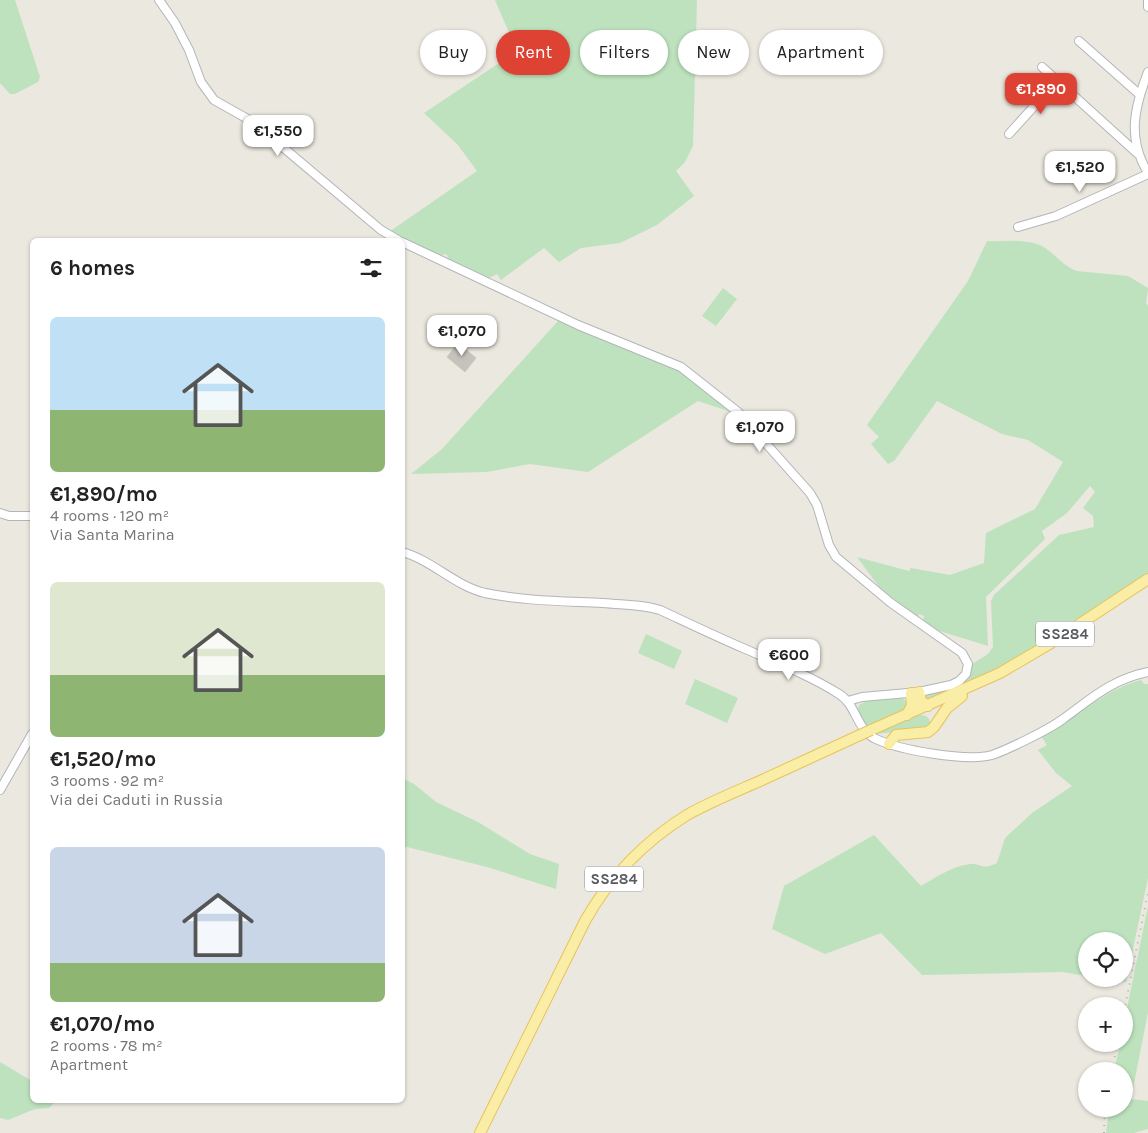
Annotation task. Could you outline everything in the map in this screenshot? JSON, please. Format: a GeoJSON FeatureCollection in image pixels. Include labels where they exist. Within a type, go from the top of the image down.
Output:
{"type":"FeatureCollection","features":[{"type":"Feature","properties":{"kind":"main road","name":"SS284"},"geometry":{"type":"LineString","coordinates":[[480,1133],[585,921],[604,891],[624,867],[656,837],[694,812],[871,730],[979,683],[1044,647],[1148,578]]}},
{"type":"Feature","properties":{"kind":"main road"},"geometry":{"type":"LineString","coordinates":[[889,744],[896,735],[928,732],[952,703],[979,683]]}},
{"type":"Feature","properties":{"kind":"main road"},"geometry":{"type":"LineString","coordinates":[[915,692],[923,708],[932,718],[932,726],[928,732]]}},
{"type":"Feature","properties":{"kind":"main road"},"geometry":{"type":"LineString","coordinates":[[907,715],[915,692]]}},
{"type":"Feature","properties":{"kind":"street"},"geometry":{"type":"LineString","coordinates":[[159,0],[169,13],[189,50],[201,82],[214,100],[253,122],[382,230],[395,238]]}},
{"type":"Feature","properties":{"kind":"street"},"geometry":{"type":"LineString","coordinates":[[1148,1],[1148,7]]}},
{"type":"Feature","properties":{"kind":"street"},"geometry":{"type":"LineString","coordinates":[[1079,40],[1140,94]]}},
{"type":"Feature","properties":{"kind":"street"},"geometry":{"type":"LineString","coordinates":[[1042,67],[1137,153]]}},
{"type":"Feature","properties":{"kind":"street"},"geometry":{"type":"LineString","coordinates":[[1018,227],[1056,216],[1148,174],[1137,153],[1134,135],[1140,94],[1148,72]]}},
{"type":"Feature","properties":{"kind":"street"},"geometry":{"type":"LineString","coordinates":[[1008,134],[1058,81]]}},
{"type":"Feature","properties":{"kind":"street"},"geometry":{"type":"LineString","coordinates":[[405,243],[578,325],[681,367],[729,404],[814,498],[829,545],[836,557],[891,604],[956,648],[966,658],[967,669],[959,681],[937,689],[862,697],[848,701]]}},
{"type":"Feature","properties":{"kind":"street"},"geometry":{"type":"LineString","coordinates":[[0,513],[9,516],[30,516]]}},
{"type":"Feature","properties":{"kind":"street"},"geometry":{"type":"LineString","coordinates":[[405,553],[483,592],[516,598],[650,606],[786,666],[839,694],[848,701],[863,730],[873,737],[889,744],[959,757],[977,757],[993,754],[1058,723],[1108,686],[1148,672]]}},
{"type":"Feature","properties":{"kind":"street"},"geometry":{"type":"LineString","coordinates":[[0,790],[30,738]]}},
{"type":"Feature","properties":{"kind":"green space"},"geometry":{"type":"Polygon","coordinates":[[[0,0],[15,0],[40,77],[38,82],[15,94],[10,94],[0,83],[0,0]]]}},
{"type":"Feature","properties":{"kind":"green space"},"geometry":{"type":"Polygon","coordinates":[[[495,0],[697,0],[696,30],[678,30],[678,75],[695,75],[693,146],[685,162],[676,171],[694,196],[657,225],[620,243],[581,248],[559,262],[544,248],[501,280],[497,274],[489,278],[447,259],[448,256],[445,254],[440,256],[389,232],[477,171],[458,145],[424,113],[481,75],[486,75],[486,72],[496,65],[496,75],[570,75],[570,30],[508,30],[495,0]]]}},
{"type":"Feature","properties":{"kind":"green space"},"geometry":{"type":"Polygon","coordinates":[[[987,241],[1022,241],[1036,244],[1047,249],[1067,266],[1077,271],[1128,276],[1148,288],[1146,303],[1148,306],[1148,573],[1049,639],[998,668],[928,700],[925,697],[927,694],[962,682],[971,671],[972,664],[988,654],[993,647],[991,601],[994,595],[1059,535],[1094,527],[1093,516],[1083,508],[1095,492],[1090,486],[1067,513],[1042,531],[1045,539],[986,597],[988,646],[933,629],[923,622],[924,616],[919,614],[918,618],[880,588],[857,557],[909,571],[911,568],[950,575],[984,563],[986,533],[1035,509],[1063,462],[1028,440],[1002,434],[937,401],[894,461],[888,464],[871,444],[879,437],[867,425],[968,281],[987,241]]]}},
{"type":"Feature","properties":{"kind":"green space"},"geometry":{"type":"Polygon","coordinates":[[[723,288],[737,299],[716,326],[702,316],[723,288]]]}},
{"type":"Feature","properties":{"kind":"green space"},"geometry":{"type":"Polygon","coordinates":[[[559,320],[682,372],[734,413],[698,401],[588,472],[530,464],[487,472],[411,474],[442,449],[559,320]]]}},
{"type":"Feature","properties":{"kind":"green space"},"geometry":{"type":"Polygon","coordinates":[[[646,634],[682,651],[674,669],[638,653],[646,634]]]}},
{"type":"Feature","properties":{"kind":"green space"},"geometry":{"type":"Polygon","coordinates":[[[695,679],[738,698],[727,723],[685,704],[695,679]]]}},
{"type":"Feature","properties":{"kind":"green space"},"geometry":{"type":"Polygon","coordinates":[[[1141,680],[1144,684],[1148,684],[1148,878],[1133,949],[1133,932],[1078,932],[1078,975],[1063,972],[922,975],[881,933],[825,954],[772,929],[784,886],[874,835],[921,886],[957,867],[970,864],[984,867],[997,863],[1005,838],[1032,813],[1072,786],[1056,773],[1038,750],[1047,745],[1041,736],[1102,698],[1141,680]]]}},
{"type":"Feature","properties":{"kind":"green space"},"geometry":{"type":"Polygon","coordinates":[[[902,698],[908,703],[904,711],[865,727],[857,713],[859,705],[867,701],[902,698]]]}},
{"type":"Feature","properties":{"kind":"green space"},"geometry":{"type":"Polygon","coordinates":[[[918,715],[929,719],[930,724],[925,729],[874,734],[918,715]]]}},
{"type":"Feature","properties":{"kind":"green space"},"geometry":{"type":"Polygon","coordinates":[[[405,780],[414,784],[436,802],[478,822],[530,854],[559,864],[556,889],[487,867],[405,846],[405,780]]]}},
{"type":"Feature","properties":{"kind":"green space"},"geometry":{"type":"Polygon","coordinates":[[[1148,906],[1148,1012],[1133,1089],[1133,1062],[1116,1062],[1118,1052],[1133,1052],[1133,997],[1129,997],[1131,987],[1133,987],[1148,906]]]}},
{"type":"Feature","properties":{"kind":"green space"},"geometry":{"type":"Polygon","coordinates":[[[0,1062],[30,1080],[30,1103],[54,1103],[49,1108],[35,1109],[8,1120],[0,1118],[0,1062]]]}},
{"type":"Feature","properties":{"kind":"green space"},"geometry":{"type":"Polygon","coordinates":[[[1133,1099],[1148,1101],[1148,1129],[1134,1133],[1106,1133],[1108,1117],[1133,1117],[1133,1099]]]}},
{"type":"Feature","properties":{"kind":"building"},"geometry":{"type":"Polygon","coordinates":[[[458,343],[476,358],[465,372],[447,357],[458,343]]]}},
{"type":"Feature","properties":{"kind":"railway"},"geometry":{"type":"LineString","coordinates":[[1127,997],[1148,892]]}},
{"type":"Feature","properties":{"kind":"railway"},"geometry":{"type":"LineString","coordinates":[[1114,1062],[1116,1052]]}},
{"type":"Feature","properties":{"kind":"railway"},"geometry":{"type":"LineString","coordinates":[[1104,1133],[1105,1117]]}}]}
